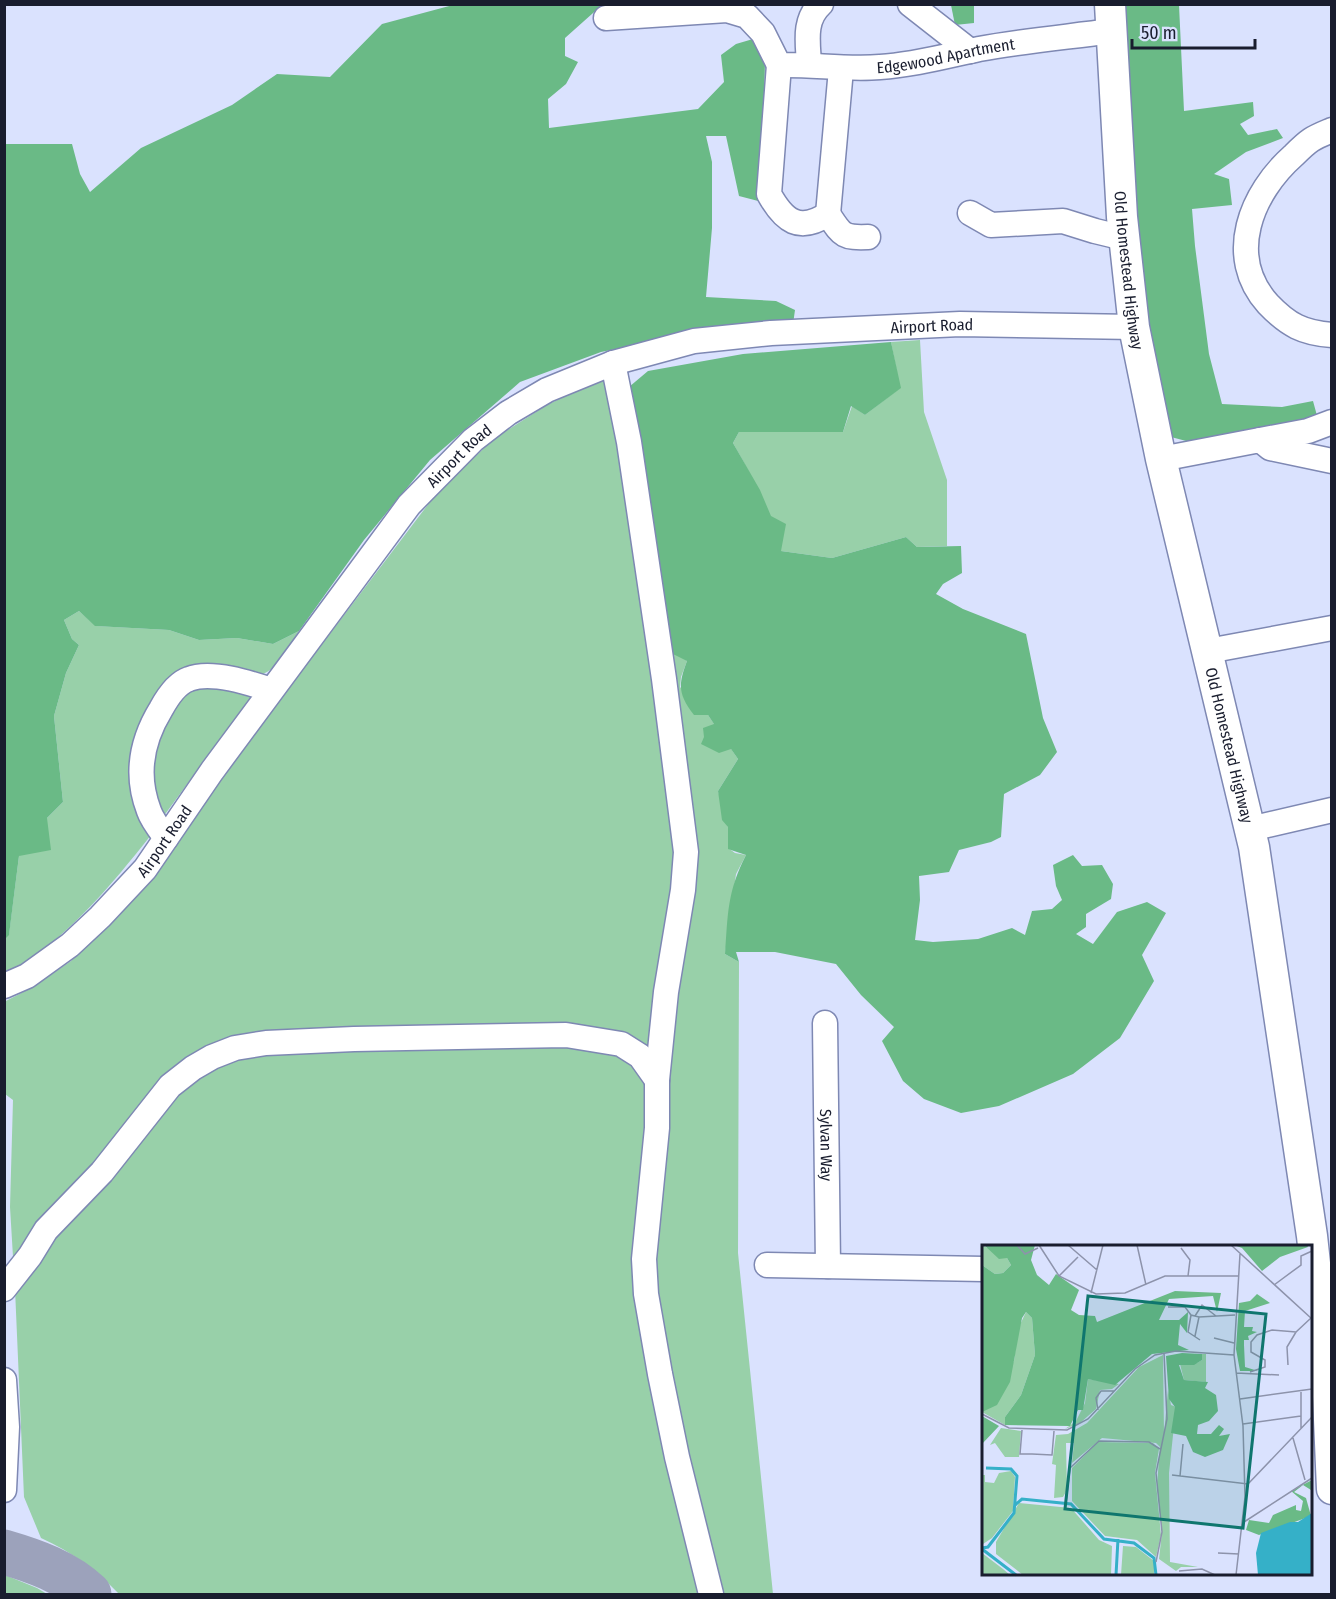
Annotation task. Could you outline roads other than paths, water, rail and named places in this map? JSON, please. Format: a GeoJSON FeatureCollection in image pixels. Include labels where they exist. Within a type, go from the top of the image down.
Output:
{"type":"FeatureCollection","features":[{"type":"Feature","properties":{"kind":"main road","name":"Old Homestead Highway"},"geometry":{"type":"LineString","coordinates":[[1111,18],[1124,238],[1134,327],[1161,459],[1250,829],[1320,1277],[1332,1489]]}},
{"type":"Feature","properties":{"kind":"street"},"geometry":{"type":"LineString","coordinates":[[809,64],[808,26],[815,10],[821,4]]}},
{"type":"Feature","properties":{"kind":"street"},"geometry":{"type":"LineString","coordinates":[[910,4],[970,51]]}},
{"type":"Feature","properties":{"kind":"street"},"geometry":{"type":"LineString","coordinates":[[606,18],[727,10],[747,16],[763,33],[779,65],[769,194],[778,211],[793,222],[814,223],[828,214]]}},
{"type":"Feature","properties":{"kind":"street","name":"Edgewood Apartment"},"geometry":{"type":"LineString","coordinates":[[779,65],[809,64],[840,69],[882,67],[936,59],[1111,18]]}},
{"type":"Feature","properties":{"kind":"street"},"geometry":{"type":"LineString","coordinates":[[840,69],[828,214],[839,230],[848,237],[868,237]]}},
{"type":"Feature","properties":{"kind":"street"},"geometry":{"type":"LineString","coordinates":[[1332,130],[1310,140],[1284,163],[1261,192],[1250,216],[1246,241],[1249,269],[1258,292],[1277,314],[1304,332],[1332,335]]}},
{"type":"Feature","properties":{"kind":"street"},"geometry":{"type":"LineString","coordinates":[[970,213],[991,225],[1063,221],[1124,238]]}},
{"type":"Feature","properties":{"kind":"street","name":"Airport Road"},"geometry":{"type":"LineString","coordinates":[[4,986],[27,976],[70,945],[145,869],[271,690],[409,505],[473,440],[508,414],[547,390],[614,363],[694,340],[771,333],[960,324],[1134,327]]}},
{"type":"Feature","properties":{"kind":"street"},"geometry":{"type":"LineString","coordinates":[[614,363],[629,442],[664,679],[686,852],[683,890],[666,992],[657,1080],[657,1128],[644,1259],[646,1294],[677,1457],[711,1594]]}},
{"type":"Feature","properties":{"kind":"street"},"geometry":{"type":"LineString","coordinates":[[1161,459],[1308,431],[1332,422]]}},
{"type":"Feature","properties":{"kind":"street"},"geometry":{"type":"LineString","coordinates":[[1260,440],[1270,448],[1332,461]]}},
{"type":"Feature","properties":{"kind":"street"},"geometry":{"type":"LineString","coordinates":[[1208,651],[1332,628]]}},
{"type":"Feature","properties":{"kind":"street"},"geometry":{"type":"LineString","coordinates":[[165,838],[149,811],[144,789],[142,754],[150,726],[169,695],[189,679],[214,676],[245,681],[271,690]]}},
{"type":"Feature","properties":{"kind":"street"},"geometry":{"type":"LineString","coordinates":[[1250,829],[1332,810]]}},
{"type":"Feature","properties":{"kind":"street","name":"Sylvan Way"},"geometry":{"type":"LineString","coordinates":[[825,1023],[828,1266]]}},
{"type":"Feature","properties":{"kind":"street"},"geometry":{"type":"LineString","coordinates":[[4,1289],[30,1256],[46,1230],[102,1172],[170,1086],[202,1062],[235,1048],[277,1042],[566,1035],[621,1044],[640,1056],[657,1080]]}},
{"type":"Feature","properties":{"kind":"street"},"geometry":{"type":"LineString","coordinates":[[766,1265],[982,1269]]}},
{"type":"Feature","properties":{"kind":"street"},"geometry":{"type":"LineString","coordinates":[[4,1380],[7,1427],[4,1490]]}}]}
